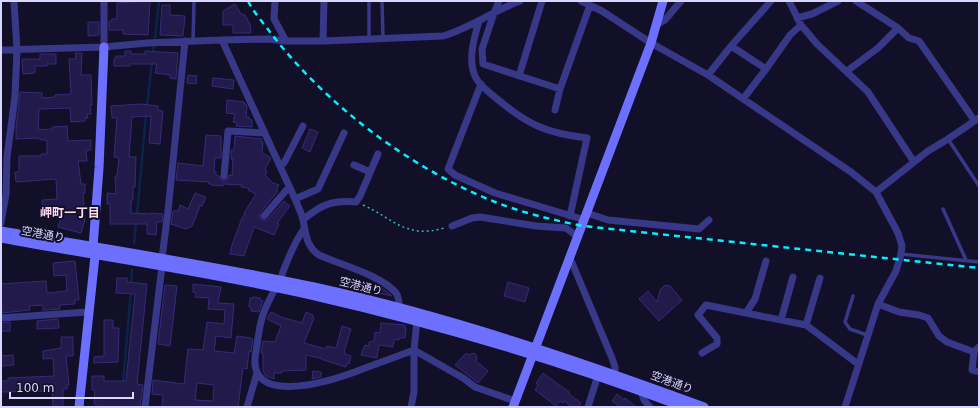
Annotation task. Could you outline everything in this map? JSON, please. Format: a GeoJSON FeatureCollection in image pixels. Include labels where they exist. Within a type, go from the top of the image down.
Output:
{"type":"FeatureCollection","features":[{"type":"Feature","properties":{"kind":"street"},"geometry":{"type":"LineString","coordinates":[[1,223],[6,194],[7,157],[15,96],[17,50],[14,1]]}},
{"type":"Feature","properties":{"kind":"street"},"geometry":{"type":"LineString","coordinates":[[80,407],[94,251],[99,168],[104,47],[104,1]]}},
{"type":"Feature","properties":{"kind":"street"},"geometry":{"type":"LineString","coordinates":[[275,1],[274,19],[286,41]]}},
{"type":"Feature","properties":{"kind":"street"},"geometry":{"type":"LineString","coordinates":[[323,41],[324,1]]}},
{"type":"Feature","properties":{"kind":"street"},"geometry":{"type":"LineString","coordinates":[[1,50],[104,47],[222,40],[268,39],[286,41],[323,41],[443,36],[479,21],[496,5],[520,1]]}},
{"type":"Feature","properties":{"kind":"street"},"geometry":{"type":"LineString","coordinates":[[519,76],[542,1]]}},
{"type":"Feature","properties":{"kind":"street"},"geometry":{"type":"LineString","coordinates":[[581,1],[608,14],[651,43],[708,75],[851,172],[876,192],[898,233],[902,246],[901,254],[896,271],[878,304],[845,407]]}},
{"type":"Feature","properties":{"kind":"street"},"geometry":{"type":"LineString","coordinates":[[414,350],[463,378],[475,387],[514,404],[651,43],[663,1]]}},
{"type":"Feature","properties":{"kind":"street"},"geometry":{"type":"LineString","coordinates":[[656,25],[665,20],[681,1]]}},
{"type":"Feature","properties":{"kind":"street"},"geometry":{"type":"LineString","coordinates":[[708,75],[731,46],[771,1]]}},
{"type":"Feature","properties":{"kind":"street"},"geometry":{"type":"LineString","coordinates":[[789,1],[801,25],[817,44],[847,71],[871,96],[914,162]]}},
{"type":"Feature","properties":{"kind":"street"},"geometry":{"type":"LineString","coordinates":[[820,1],[822,9]]}},
{"type":"Feature","properties":{"kind":"street"},"geometry":{"type":"LineString","coordinates":[[797,18],[812,14],[838,1]]}},
{"type":"Feature","properties":{"kind":"street"},"geometry":{"type":"LineString","coordinates":[[856,1],[898,28],[909,38],[919,40],[977,119],[928,151],[876,192]]}},
{"type":"Feature","properties":{"kind":"street"},"geometry":{"type":"LineString","coordinates":[[496,5],[482,49],[483,64],[560,89]]}},
{"type":"Feature","properties":{"kind":"street"},"geometry":{"type":"LineString","coordinates":[[555,110],[560,89],[590,5]]}},
{"type":"Feature","properties":{"kind":"street"},"geometry":{"type":"LineString","coordinates":[[479,21],[474,42],[473,60],[476,79],[480,84],[508,108],[534,125],[564,135],[587,138],[570,216]]}},
{"type":"Feature","properties":{"kind":"street"},"geometry":{"type":"LineString","coordinates":[[742,99],[790,35],[801,25]]}},
{"type":"Feature","properties":{"kind":"street"},"geometry":{"type":"LineString","coordinates":[[847,71],[878,48],[898,28]]}},
{"type":"Feature","properties":{"kind":"street"},"geometry":{"type":"LineString","coordinates":[[222,40],[280,166],[288,187],[295,199],[308,244],[314,251],[328,259],[379,280],[396,293],[399,299],[400,308]]}},
{"type":"Feature","properties":{"kind":"street"},"geometry":{"type":"LineString","coordinates":[[145,407],[189,42]]}},
{"type":"Feature","properties":{"kind":"street"},"geometry":{"type":"LineString","coordinates":[[731,46],[766,69]]}},
{"type":"Feature","properties":{"kind":"street"},"geometry":{"type":"LineString","coordinates":[[480,84],[448,169],[455,175],[495,193],[570,216],[586,216],[608,220],[699,229],[709,220]]}},
{"type":"Feature","properties":{"kind":"street"},"geometry":{"type":"LineString","coordinates":[[280,166],[284,163],[304,126]]}},
{"type":"Feature","properties":{"kind":"street"},"geometry":{"type":"LineString","coordinates":[[224,176],[228,130],[264,132]]}},
{"type":"Feature","properties":{"kind":"street"},"geometry":{"type":"LineString","coordinates":[[295,199],[318,189],[344,133]]}},
{"type":"Feature","properties":{"kind":"street"},"geometry":{"type":"LineString","coordinates":[[302,220],[318,208],[331,203],[346,201],[356,202],[378,154]]}},
{"type":"Feature","properties":{"kind":"street"},"geometry":{"type":"LineString","coordinates":[[354,165],[370,172]]}},
{"type":"Feature","properties":{"kind":"street"},"geometry":{"type":"LineString","coordinates":[[264,216],[288,187]]}},
{"type":"Feature","properties":{"kind":"street"},"geometry":{"type":"LineString","coordinates":[[452,226],[472,218],[480,217],[536,226],[566,228],[578,237]]}},
{"type":"Feature","properties":{"kind":"street"},"geometry":{"type":"LineString","coordinates":[[304,229],[287,261],[262,318],[255,361],[257,372],[264,386],[275,391],[293,392],[314,387],[414,350]]}},
{"type":"Feature","properties":{"kind":"street","name":"空港通り"},"geometry":{"type":"LineString","coordinates":[[1,237],[162,262],[400,308],[468,326],[684,407]]}},
{"type":"Feature","properties":{"kind":"street"},"geometry":{"type":"LineString","coordinates":[[570,258],[616,367],[615,374]]}},
{"type":"Feature","properties":{"kind":"street"},"geometry":{"type":"LineString","coordinates":[[746,313],[755,299],[766,261]]}},
{"type":"Feature","properties":{"kind":"street"},"geometry":{"type":"LineString","coordinates":[[781,320],[793,277]]}},
{"type":"Feature","properties":{"kind":"street"},"geometry":{"type":"LineString","coordinates":[[806,325],[820,278]]}},
{"type":"Feature","properties":{"kind":"street","name":"空港通り"},"geometry":{"type":"LineString","coordinates":[[278,284],[534,351],[615,374],[704,407]]}},
{"type":"Feature","properties":{"kind":"street"},"geometry":{"type":"LineString","coordinates":[[878,304],[899,312],[928,318],[939,336],[947,342],[977,350],[972,370],[979,372]]}},
{"type":"Feature","properties":{"kind":"street"},"geometry":{"type":"LineString","coordinates":[[702,353],[717,344],[717,338],[698,315],[706,305],[806,325],[858,364]]}},
{"type":"Feature","properties":{"kind":"street"},"geometry":{"type":"LineString","coordinates":[[1,318],[88,312]]}},
{"type":"Feature","properties":{"kind":"street"},"geometry":{"type":"LineString","coordinates":[[411,407],[414,392],[414,350],[417,320]]}},
{"type":"Feature","properties":{"kind":"street"},"geometry":{"type":"LineString","coordinates":[[247,407],[257,372]]}},
{"type":"Feature","properties":{"kind":"street"},"geometry":{"type":"LineString","coordinates":[[588,407],[598,375]]}},
{"type":"Feature","properties":{"kind":"street"},"geometry":{"type":"LineString","coordinates":[[641,391],[644,400],[650,407]]}},
{"type":"Feature","properties":{"kind":"lane"},"geometry":{"type":"LineString","coordinates":[[189,42],[194,1]]}},
{"type":"Feature","properties":{"kind":"lane"},"geometry":{"type":"LineString","coordinates":[[368,1],[369,39]]}},
{"type":"Feature","properties":{"kind":"lane"},"geometry":{"type":"LineString","coordinates":[[382,1],[383,38]]}},
{"type":"Feature","properties":{"kind":"lane"},"geometry":{"type":"LineString","coordinates":[[948,139],[979,186]]}},
{"type":"Feature","properties":{"kind":"lane"},"geometry":{"type":"LineString","coordinates":[[943,209],[966,260]]}},
{"type":"Feature","properties":{"kind":"lane"},"geometry":{"type":"LineString","coordinates":[[901,254],[979,262]]}},
{"type":"Feature","properties":{"kind":"lane"},"geometry":{"type":"LineString","coordinates":[[853,296],[845,322],[850,329],[867,335]]}},
{"type":"Feature","properties":{"kind":"path"},"geometry":{"type":"LineString","coordinates":[[356,202],[382,215],[398,226],[410,230],[438,230],[452,226]]}},
{"type":"Feature","properties":{"kind":"building"},"geometry":{"type":"Polygon","coordinates":[[[150,1],[148,35],[123,34],[123,30],[109,30],[109,21],[112,21],[112,19],[117,19],[117,3],[150,1]]]}},
{"type":"Feature","properties":{"kind":"building"},"geometry":{"type":"Polygon","coordinates":[[[235,4],[241,14],[245,15],[250,24],[251,33],[233,33],[233,25],[223,25],[223,11],[235,4]]]}},
{"type":"Feature","properties":{"kind":"building"},"geometry":{"type":"Polygon","coordinates":[[[162,5],[170,5],[170,15],[185,16],[183,36],[160,35],[162,5]]]}},
{"type":"Feature","properties":{"kind":"building"},"geometry":{"type":"Polygon","coordinates":[[[88,22],[99,22],[99,35],[88,36],[88,22]]]}},
{"type":"Feature","properties":{"kind":"building"},"geometry":{"type":"Polygon","coordinates":[[[125,51],[131,51],[131,54],[145,54],[145,51],[178,53],[176,79],[170,78],[170,75],[155,73],[157,64],[130,64],[130,66],[114,66],[116,56],[125,56],[125,51]]]}},
{"type":"Feature","properties":{"kind":"building"},"geometry":{"type":"Polygon","coordinates":[[[75,53],[82,53],[81,75],[91,75],[91,114],[87,114],[88,118],[85,118],[85,121],[71,122],[70,108],[39,109],[38,130],[67,126],[68,141],[91,140],[91,150],[86,150],[87,161],[78,161],[81,184],[85,184],[85,193],[83,193],[85,220],[81,233],[58,227],[64,209],[43,211],[42,200],[57,199],[56,179],[16,182],[15,172],[19,172],[19,156],[41,156],[41,154],[47,154],[47,141],[36,138],[16,139],[20,92],[42,93],[42,98],[71,94],[69,59],[76,59],[75,53]]]}},
{"type":"Feature","properties":{"kind":"building"},"geometry":{"type":"Polygon","coordinates":[[[40,54],[56,54],[56,64],[35,66],[35,73],[23,74],[22,59],[40,59],[40,54]]]}},
{"type":"Feature","properties":{"kind":"building"},"geometry":{"type":"Polygon","coordinates":[[[188,75],[197,76],[196,84],[187,83],[188,75]]]}},
{"type":"Feature","properties":{"kind":"building"},"geometry":{"type":"Polygon","coordinates":[[[213,78],[234,80],[233,89],[212,86],[213,78]]]}},
{"type":"Feature","properties":{"kind":"building"},"geometry":{"type":"Polygon","coordinates":[[[227,100],[244,102],[244,104],[246,104],[246,117],[249,117],[249,119],[252,120],[252,127],[236,126],[237,123],[233,122],[235,114],[226,113],[227,100]]]}},
{"type":"Feature","properties":{"kind":"building"},"geometry":{"type":"Polygon","coordinates":[[[141,104],[158,106],[158,110],[163,111],[160,144],[149,143],[151,116],[132,117],[129,157],[136,157],[135,187],[133,187],[133,200],[131,200],[131,213],[163,214],[162,222],[157,222],[156,235],[147,234],[147,224],[110,224],[110,204],[107,204],[107,193],[116,194],[115,176],[117,176],[119,158],[114,157],[117,118],[112,118],[111,106],[141,104]]]}},
{"type":"Feature","properties":{"kind":"building"},"geometry":{"type":"Polygon","coordinates":[[[310,129],[318,132],[310,152],[302,148],[310,129]]]}},
{"type":"Feature","properties":{"kind":"building"},"geometry":{"type":"Polygon","coordinates":[[[206,135],[221,136],[221,158],[215,158],[214,172],[216,172],[216,175],[224,181],[228,179],[229,175],[232,176],[233,159],[231,159],[231,150],[234,150],[235,136],[262,139],[262,153],[271,158],[265,169],[267,171],[265,175],[273,183],[279,185],[276,190],[278,191],[260,213],[259,218],[263,221],[267,220],[284,201],[290,206],[277,223],[279,224],[274,235],[254,227],[244,256],[230,254],[242,218],[245,214],[244,213],[256,194],[248,190],[249,188],[241,187],[242,185],[223,184],[223,186],[211,185],[209,182],[176,180],[178,163],[203,166],[206,135]]]}},
{"type":"Feature","properties":{"kind":"building"},"geometry":{"type":"Polygon","coordinates":[[[195,193],[206,197],[202,206],[200,206],[192,226],[186,229],[171,224],[173,211],[178,211],[180,205],[188,209],[195,193]]]}},
{"type":"Feature","properties":{"kind":"building"},"geometry":{"type":"Polygon","coordinates":[[[75,261],[79,300],[75,300],[75,304],[60,305],[60,309],[43,310],[43,305],[29,306],[30,310],[2,313],[1,284],[46,281],[47,293],[67,291],[66,275],[54,276],[53,263],[75,261]]]}},
{"type":"Feature","properties":{"kind":"building"},"geometry":{"type":"Polygon","coordinates":[[[117,278],[127,278],[127,282],[147,284],[137,384],[143,385],[140,407],[96,407],[96,404],[94,404],[95,390],[92,390],[92,376],[104,376],[104,381],[126,381],[135,294],[116,293],[117,278]]]}},
{"type":"Feature","properties":{"kind":"building"},"geometry":{"type":"Polygon","coordinates":[[[508,282],[529,288],[525,302],[504,296],[508,282]]]}},
{"type":"Feature","properties":{"kind":"building"},"geometry":{"type":"Polygon","coordinates":[[[193,284],[221,287],[218,303],[234,304],[231,338],[216,336],[214,351],[234,353],[237,336],[253,339],[251,352],[249,351],[247,369],[243,368],[238,407],[162,407],[163,395],[152,394],[153,380],[184,384],[188,349],[203,350],[207,322],[224,324],[225,310],[208,309],[209,298],[195,297],[196,293],[193,292],[193,284]],[[197,383],[195,400],[213,401],[214,385],[197,383]]]}},
{"type":"Feature","properties":{"kind":"building"},"geometry":{"type":"Polygon","coordinates":[[[376,284],[386,291],[392,296],[373,292],[376,284]]]}},
{"type":"Feature","properties":{"kind":"building"},"geometry":{"type":"Polygon","coordinates":[[[165,285],[177,286],[170,346],[158,344],[165,285]]]}},
{"type":"Feature","properties":{"kind":"building"},"geometry":{"type":"Polygon","coordinates":[[[665,285],[670,286],[682,300],[659,321],[639,299],[648,291],[657,302],[660,290],[665,285]]]}},
{"type":"Feature","properties":{"kind":"building"},"geometry":{"type":"Polygon","coordinates":[[[250,298],[260,298],[260,300],[263,301],[259,312],[251,311],[251,308],[249,307],[250,298]]]}},
{"type":"Feature","properties":{"kind":"building"},"geometry":{"type":"Polygon","coordinates":[[[271,312],[281,317],[302,323],[306,312],[313,315],[314,318],[304,343],[326,349],[327,346],[336,348],[342,326],[351,329],[344,352],[345,354],[351,356],[349,364],[347,363],[346,367],[306,355],[306,370],[282,371],[282,373],[274,373],[274,379],[266,376],[263,371],[263,353],[261,353],[263,341],[275,342],[281,326],[267,319],[271,312]]]}},
{"type":"Feature","properties":{"kind":"building"},"geometry":{"type":"Polygon","coordinates":[[[58,319],[59,328],[37,329],[37,321],[58,319]]]}},
{"type":"Feature","properties":{"kind":"building"},"geometry":{"type":"Polygon","coordinates":[[[104,320],[113,320],[113,328],[119,328],[118,362],[94,363],[94,357],[104,356],[104,320]]]}},
{"type":"Feature","properties":{"kind":"building"},"geometry":{"type":"Polygon","coordinates":[[[10,322],[10,331],[1,331],[1,323],[10,322]]]}},
{"type":"Feature","properties":{"kind":"building"},"geometry":{"type":"Polygon","coordinates":[[[381,323],[405,325],[405,338],[399,338],[399,340],[394,339],[393,347],[379,345],[377,358],[361,355],[365,345],[369,346],[369,342],[374,341],[375,332],[380,333],[381,323]]]}},
{"type":"Feature","properties":{"kind":"building"},"geometry":{"type":"Polygon","coordinates":[[[61,337],[73,337],[73,356],[66,356],[69,385],[67,385],[67,389],[63,389],[63,407],[53,407],[52,391],[1,392],[1,381],[8,381],[8,378],[54,376],[53,358],[43,359],[43,351],[61,348],[61,337]]]}},
{"type":"Feature","properties":{"kind":"building"},"geometry":{"type":"Polygon","coordinates":[[[466,353],[468,355],[474,353],[477,356],[476,361],[488,371],[478,383],[455,365],[466,353]]]}},
{"type":"Feature","properties":{"kind":"building"},"geometry":{"type":"Polygon","coordinates":[[[13,355],[14,365],[1,366],[1,356],[13,355]]]}},
{"type":"Feature","properties":{"kind":"building"},"geometry":{"type":"Polygon","coordinates":[[[313,371],[321,372],[321,377],[312,379],[313,371]]]}},
{"type":"Feature","properties":{"kind":"building"},"geometry":{"type":"Polygon","coordinates":[[[543,373],[581,403],[578,407],[572,407],[564,401],[563,403],[560,401],[556,406],[535,390],[538,385],[536,383],[543,373]]]}},
{"type":"Feature","properties":{"kind":"building"},"geometry":{"type":"Polygon","coordinates":[[[617,394],[624,400],[625,398],[636,407],[618,407],[619,406],[612,401],[617,394]]]}},
{"type":"Feature","properties":{"kind":"waterway"},"geometry":{"type":"LineString","coordinates":[[155,39],[159,1]]}},
{"type":"Feature","properties":{"kind":"waterway"},"geometry":{"type":"LineString","coordinates":[[153,54],[154,44]]}},
{"type":"Feature","properties":{"kind":"waterway"},"geometry":{"type":"LineString","coordinates":[[147,107],[152,61]]}},
{"type":"Feature","properties":{"kind":"waterway"},"geometry":{"type":"LineString","coordinates":[[137,215],[146,114]]}},
{"type":"Feature","properties":{"kind":"waterway"},"geometry":{"type":"LineString","coordinates":[[134,244],[136,222]]}},
{"type":"Feature","properties":{"kind":"waterway"},"geometry":{"type":"LineString","coordinates":[[131,284],[132,270]]}},
{"type":"Feature","properties":{"kind":"waterway"},"geometry":{"type":"LineString","coordinates":[[123,384],[131,291]]}},
{"type":"Feature","properties":{"kind":"railway"},"geometry":{"type":"LineString","coordinates":[[248,1],[257,15],[289,55],[314,82],[369,130],[400,152],[431,171],[463,188],[516,210],[583,226],[979,268]]}},
{"type":"Feature","properties":{"kind":"district","name":"岬町一丁目"},"geometry":{"type":"Point","coordinates":[70,213]}}]}
